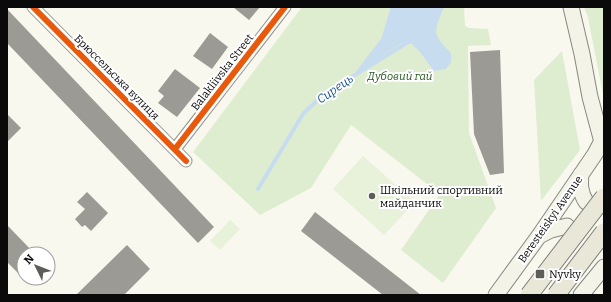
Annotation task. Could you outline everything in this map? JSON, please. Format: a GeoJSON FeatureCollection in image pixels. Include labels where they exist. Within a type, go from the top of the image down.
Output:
{"type":"FeatureCollection","features":[{"type":"Feature","properties":{"kind":"main road"},"geometry":{"type":"LineString","coordinates":[[571,7],[590,97],[603,139]]}},
{"type":"Feature","properties":{"kind":"main road","name":"Beresteiskyi Avenue"},"geometry":{"type":"LineString","coordinates":[[496,295],[539,236],[603,139]]}},
{"type":"Feature","properties":{"kind":"main road"},"geometry":{"type":"LineString","coordinates":[[581,174],[580,185],[586,202]]}},
{"type":"Feature","properties":{"kind":"main road"},"geometry":{"type":"LineString","coordinates":[[529,295],[604,197]]}},
{"type":"Feature","properties":{"kind":"main road"},"geometry":{"type":"LineString","coordinates":[[539,236],[551,230],[567,226]]}},
{"type":"Feature","properties":{"kind":"main road"},"geometry":{"type":"LineString","coordinates":[[556,295],[604,232]]}},
{"type":"Feature","properties":{"kind":"main road"},"geometry":{"type":"LineString","coordinates":[[582,295],[602,270],[595,248]]}},
{"type":"Feature","properties":{"kind":"street","name":"Брюссельська вулиця"},"geometry":{"type":"LineString","coordinates":[[33,7],[186,161]]}},
{"type":"Feature","properties":{"kind":"street","name":"Balakliivska Street"},"geometry":{"type":"LineString","coordinates":[[175,149],[285,7]]}},
{"type":"Feature","properties":{"kind":"green space","name":"Дубовий гай"},"geometry":{"type":"Polygon","coordinates":[[[302,7],[464,7],[465,26],[469,28],[488,29],[491,45],[468,46],[469,133],[496,208],[443,283],[401,250],[440,194],[351,125],[311,188],[260,215],[193,152],[302,7]]]}},
{"type":"Feature","properties":{"kind":"green space"},"geometry":{"type":"Polygon","coordinates":[[[584,7],[604,7],[604,99],[588,18],[584,7]]]}},
{"type":"Feature","properties":{"kind":"green space"},"geometry":{"type":"Polygon","coordinates":[[[562,51],[580,150],[541,201],[534,80],[562,51]]]}},
{"type":"Feature","properties":{"kind":"green space"},"geometry":{"type":"Polygon","coordinates":[[[363,156],[415,202],[384,235],[333,189],[363,156]]]}},
{"type":"Feature","properties":{"kind":"green space"},"geometry":{"type":"Polygon","coordinates":[[[230,220],[240,229],[220,250],[210,241],[230,220]]]}},
{"type":"Feature","properties":{"kind":"water"},"geometry":{"type":"Polygon","coordinates":[[[391,7],[444,7],[436,32],[440,41],[451,53],[451,62],[446,69],[434,71],[412,44],[402,43],[354,74],[381,39],[391,7]]]}},
{"type":"Feature","properties":{"kind":"building"},"geometry":{"type":"Polygon","coordinates":[[[233,7],[260,7],[249,20],[233,7]]]}},
{"type":"Feature","properties":{"kind":"building"},"geometry":{"type":"Polygon","coordinates":[[[7,9],[214,227],[198,243],[7,43],[7,9]]]}},
{"type":"Feature","properties":{"kind":"building"},"geometry":{"type":"Polygon","coordinates":[[[210,33],[228,47],[212,69],[193,56],[210,33]]]}},
{"type":"Feature","properties":{"kind":"building"},"geometry":{"type":"Polygon","coordinates":[[[500,50],[504,173],[490,175],[474,134],[470,52],[500,50]]]}},
{"type":"Feature","properties":{"kind":"building"},"geometry":{"type":"Polygon","coordinates":[[[175,69],[200,88],[177,117],[158,103],[164,96],[158,91],[175,69]]]}},
{"type":"Feature","properties":{"kind":"building"},"geometry":{"type":"Polygon","coordinates":[[[7,114],[21,128],[7,142],[7,114]]]}},
{"type":"Feature","properties":{"kind":"building"},"geometry":{"type":"Polygon","coordinates":[[[87,192],[108,213],[91,231],[85,225],[82,227],[75,219],[85,209],[77,202],[87,192]]]}},
{"type":"Feature","properties":{"kind":"building"},"geometry":{"type":"Polygon","coordinates":[[[315,212],[421,295],[383,295],[301,231],[315,212]]]}},
{"type":"Feature","properties":{"kind":"building"},"geometry":{"type":"Polygon","coordinates":[[[7,225],[27,246],[16,246],[16,271],[7,262],[7,225]]]}},
{"type":"Feature","properties":{"kind":"building"},"geometry":{"type":"Polygon","coordinates":[[[127,245],[150,269],[124,295],[76,295],[127,245]]]}},
{"type":"Feature","properties":{"kind":"waterway","name":"Сирець"},"geometry":{"type":"LineString","coordinates":[[258,189],[303,114],[324,94],[410,41]]}},
{"type":"Feature","properties":{"kind":"tunnel"},"geometry":{"type":"LineString","coordinates":[[586,202],[604,216]]}},
{"type":"Feature","properties":{"kind":"cycle path"},"geometry":{"type":"LineString","coordinates":[[33,7],[186,161]]}},
{"type":"Feature","properties":{"kind":"cycle path"},"geometry":{"type":"LineString","coordinates":[[175,149],[285,7]]}},
{"type":"Feature","properties":{"kind":"place","name":"Шкільний спортивний майданчик"},"geometry":{"type":"Point","coordinates":[372,196]}},
{"type":"Feature","properties":{"kind":"place","name":"Nyvky"},"geometry":{"type":"Point","coordinates":[540,274]}}]}
